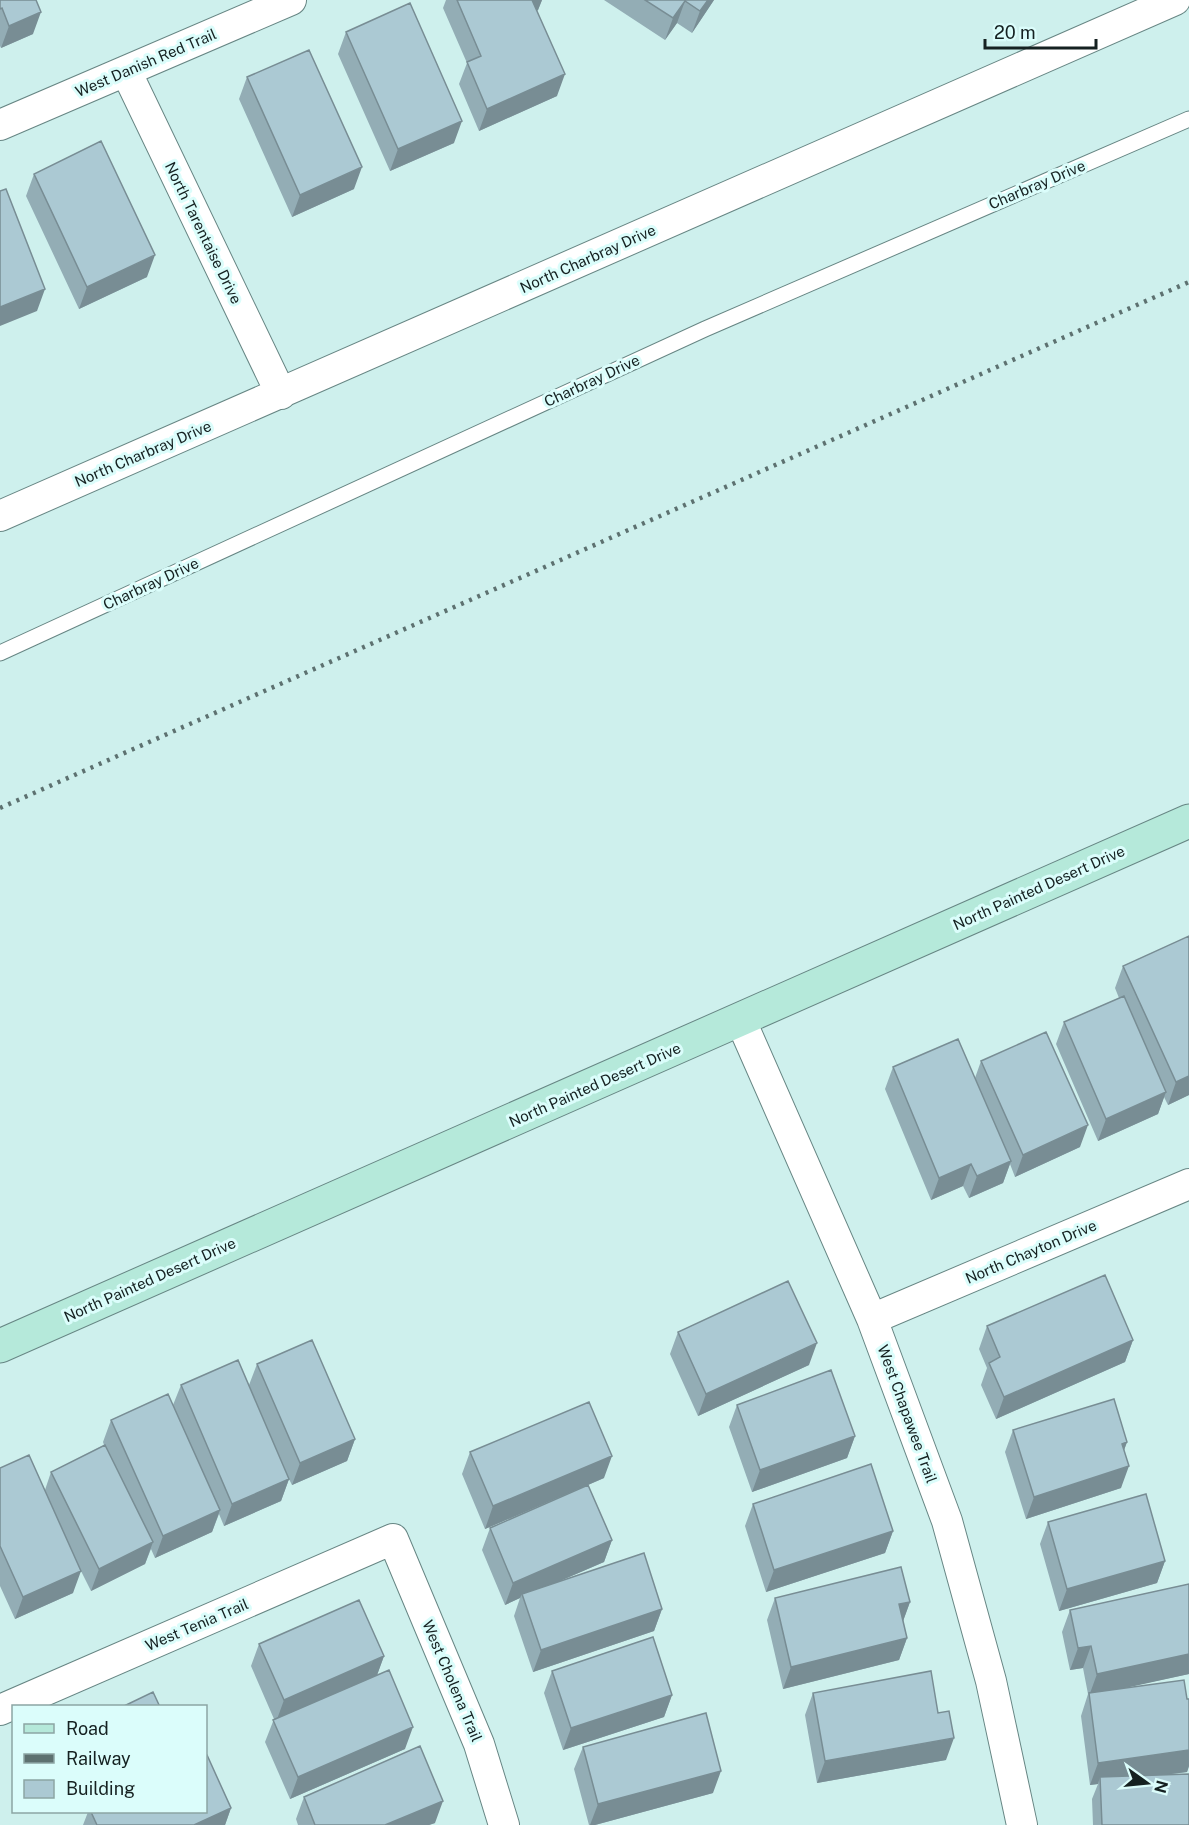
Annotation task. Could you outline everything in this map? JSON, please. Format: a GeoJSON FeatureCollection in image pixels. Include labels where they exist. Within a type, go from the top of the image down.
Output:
{"type":"FeatureCollection","features":[{"type":"Feature","properties":{"kind":"street","name":"West Danish Red Trail"},"geometry":{"type":"LineString","coordinates":[[0,125],[291,0]]}},
{"type":"Feature","properties":{"kind":"street","name":"North Charbray Drive"},"geometry":{"type":"LineString","coordinates":[[0,516],[1174,0]]}},
{"type":"Feature","properties":{"kind":"street","name":"North Tarentaise Drive"},"geometry":{"type":"LineString","coordinates":[[126,71],[281,394]]}},
{"type":"Feature","properties":{"kind":"street","name":"North Painted Desert Drive"},"geometry":{"type":"LineString","coordinates":[[0,1346],[741,1021],[1189,821]]}},
{"type":"Feature","properties":{"kind":"street","name":"West Chapawee Trail"},"geometry":{"type":"LineString","coordinates":[[741,1021],[872,1319],[947,1521],[991,1681],[1015,1824]]}},
{"type":"Feature","properties":{"kind":"street","name":"North Chayton Drive"},"geometry":{"type":"LineString","coordinates":[[872,1319],[1189,1184]]}},
{"type":"Feature","properties":{"kind":"street","name":"West Tenia Trail"},"geometry":{"type":"LineString","coordinates":[[0,1710],[393,1539]]}},
{"type":"Feature","properties":{"kind":"street","name":"West Cholena Trail"},"geometry":{"type":"LineString","coordinates":[[393,1539],[479,1744],[504,1825]]}},
{"type":"Feature","properties":{"kind":"lane","name":"Charbray Drive"},"geometry":{"type":"LineString","coordinates":[[0,653],[705,328],[1189,119]]}},
{"type":"Feature","properties":{"kind":"building"},"geometry":{"type":"Polygon","coordinates":[[[0,0],[36,0],[41,12],[9,26],[2,8],[0,9],[0,0]]]}},
{"type":"Feature","properties":{"kind":"building"},"geometry":{"type":"Polygon","coordinates":[[[457,0],[532,0],[565,74],[487,109],[467,62],[481,56],[457,0]]]}},
{"type":"Feature","properties":{"kind":"building"},"geometry":{"type":"Polygon","coordinates":[[[645,0],[708,0],[700,11],[685,1],[673,18],[645,0]]]}},
{"type":"Feature","properties":{"kind":"building"},"geometry":{"type":"Polygon","coordinates":[[[410,3],[462,121],[398,149],[346,32],[410,3]]]}},
{"type":"Feature","properties":{"kind":"building"},"geometry":{"type":"Polygon","coordinates":[[[309,50],[362,167],[300,195],[247,77],[309,50]]]}},
{"type":"Feature","properties":{"kind":"building"},"geometry":{"type":"Polygon","coordinates":[[[101,141],[155,255],[87,287],[34,174],[101,141]]]}},
{"type":"Feature","properties":{"kind":"building"},"geometry":{"type":"Polygon","coordinates":[[[6,189],[45,289],[0,307],[0,191],[6,189]]]}},
{"type":"Feature","properties":{"kind":"building"},"geometry":{"type":"Polygon","coordinates":[[[1189,936],[1189,1076],[1176,1082],[1123,966],[1189,936]]]}},
{"type":"Feature","properties":{"kind":"building"},"geometry":{"type":"Polygon","coordinates":[[[1124,996],[1166,1092],[1106,1119],[1064,1022],[1124,996]]]}},
{"type":"Feature","properties":{"kind":"building"},"geometry":{"type":"Polygon","coordinates":[[[1046,1032],[1088,1125],[1023,1155],[981,1061],[1046,1032]]]}},
{"type":"Feature","properties":{"kind":"building"},"geometry":{"type":"Polygon","coordinates":[[[958,1039],[1011,1161],[977,1176],[971,1164],[939,1178],[893,1067],[958,1039]]]}},
{"type":"Feature","properties":{"kind":"building"},"geometry":{"type":"Polygon","coordinates":[[[1105,1275],[1133,1340],[1004,1397],[989,1363],[1000,1357],[987,1326],[1105,1275]]]}},
{"type":"Feature","properties":{"kind":"building"},"geometry":{"type":"Polygon","coordinates":[[[788,1281],[817,1343],[706,1394],[678,1332],[788,1281]]]}},
{"type":"Feature","properties":{"kind":"building"},"geometry":{"type":"Polygon","coordinates":[[[312,1340],[355,1439],[300,1463],[257,1364],[312,1340]]]}},
{"type":"Feature","properties":{"kind":"building"},"geometry":{"type":"Polygon","coordinates":[[[238,1360],[289,1479],[232,1504],[181,1385],[238,1360]]]}},
{"type":"Feature","properties":{"kind":"building"},"geometry":{"type":"Polygon","coordinates":[[[831,1370],[855,1436],[760,1470],[737,1405],[831,1370]]]}},
{"type":"Feature","properties":{"kind":"building"},"geometry":{"type":"Polygon","coordinates":[[[168,1394],[220,1510],[163,1536],[111,1420],[168,1394]]]}},
{"type":"Feature","properties":{"kind":"building"},"geometry":{"type":"Polygon","coordinates":[[[1114,1399],[1127,1442],[1122,1444],[1129,1466],[1034,1497],[1013,1430],[1114,1399]]]}},
{"type":"Feature","properties":{"kind":"building"},"geometry":{"type":"Polygon","coordinates":[[[589,1402],[612,1456],[493,1506],[470,1452],[589,1402]]]}},
{"type":"Feature","properties":{"kind":"building"},"geometry":{"type":"Polygon","coordinates":[[[105,1445],[153,1542],[99,1569],[51,1472],[105,1445]]]}},
{"type":"Feature","properties":{"kind":"building"},"geometry":{"type":"Polygon","coordinates":[[[29,1455],[81,1571],[23,1597],[0,1546],[0,1468],[29,1455]]]}},
{"type":"Feature","properties":{"kind":"building"},"geometry":{"type":"Polygon","coordinates":[[[871,1464],[893,1531],[774,1570],[753,1504],[871,1464]]]}},
{"type":"Feature","properties":{"kind":"building"},"geometry":{"type":"Polygon","coordinates":[[[588,1485],[612,1540],[513,1583],[490,1528],[588,1485]]]}},
{"type":"Feature","properties":{"kind":"building"},"geometry":{"type":"Polygon","coordinates":[[[1146,1494],[1165,1561],[1067,1589],[1048,1522],[1146,1494]]]}},
{"type":"Feature","properties":{"kind":"building"},"geometry":{"type":"Polygon","coordinates":[[[644,1553],[662,1609],[541,1650],[522,1594],[644,1553]]]}},
{"type":"Feature","properties":{"kind":"building"},"geometry":{"type":"Polygon","coordinates":[[[901,1567],[910,1602],[899,1604],[907,1638],[791,1667],[775,1598],[901,1567]]]}},
{"type":"Feature","properties":{"kind":"building"},"geometry":{"type":"Polygon","coordinates":[[[1189,1584],[1189,1654],[1097,1674],[1091,1646],[1078,1648],[1070,1610],[1189,1584]]]}},
{"type":"Feature","properties":{"kind":"building"},"geometry":{"type":"Polygon","coordinates":[[[359,1600],[384,1656],[284,1700],[259,1644],[359,1600]]]}},
{"type":"Feature","properties":{"kind":"building"},"geometry":{"type":"Polygon","coordinates":[[[653,1637],[672,1695],[571,1728],[552,1671],[653,1637]]]}},
{"type":"Feature","properties":{"kind":"building"},"geometry":{"type":"Polygon","coordinates":[[[389,1670],[413,1727],[298,1777],[273,1720],[389,1670]]]}},
{"type":"Feature","properties":{"kind":"building"},"geometry":{"type":"Polygon","coordinates":[[[931,1671],[938,1713],[949,1711],[954,1738],[825,1761],[813,1693],[931,1671]]]}},
{"type":"Feature","properties":{"kind":"building"},"geometry":{"type":"Polygon","coordinates":[[[1184,1680],[1187,1699],[1189,1699],[1189,1750],[1098,1763],[1089,1693],[1184,1680]]]}},
{"type":"Feature","properties":{"kind":"building"},"geometry":{"type":"Polygon","coordinates":[[[153,1692],[159,1705],[126,1705],[153,1692]]]}},
{"type":"Feature","properties":{"kind":"building"},"geometry":{"type":"Polygon","coordinates":[[[706,1713],[721,1771],[598,1804],[583,1747],[706,1713]]]}},
{"type":"Feature","properties":{"kind":"building"},"geometry":{"type":"Polygon","coordinates":[[[420,1746],[443,1801],[385,1825],[315,1825],[304,1797],[420,1746]]]}},
{"type":"Feature","properties":{"kind":"building"},"geometry":{"type":"Polygon","coordinates":[[[207,1755],[231,1808],[194,1825],[97,1825],[91,1813],[207,1813],[207,1755]]]}},
{"type":"Feature","properties":{"kind":"building"},"geometry":{"type":"Polygon","coordinates":[[[1189,1774],[1189,1825],[1102,1825],[1100,1777],[1189,1774]]]}},
{"type":"Feature","properties":{"kind":"railway"},"geometry":{"type":"LineString","coordinates":[[0,808],[1189,282]]}}]}
